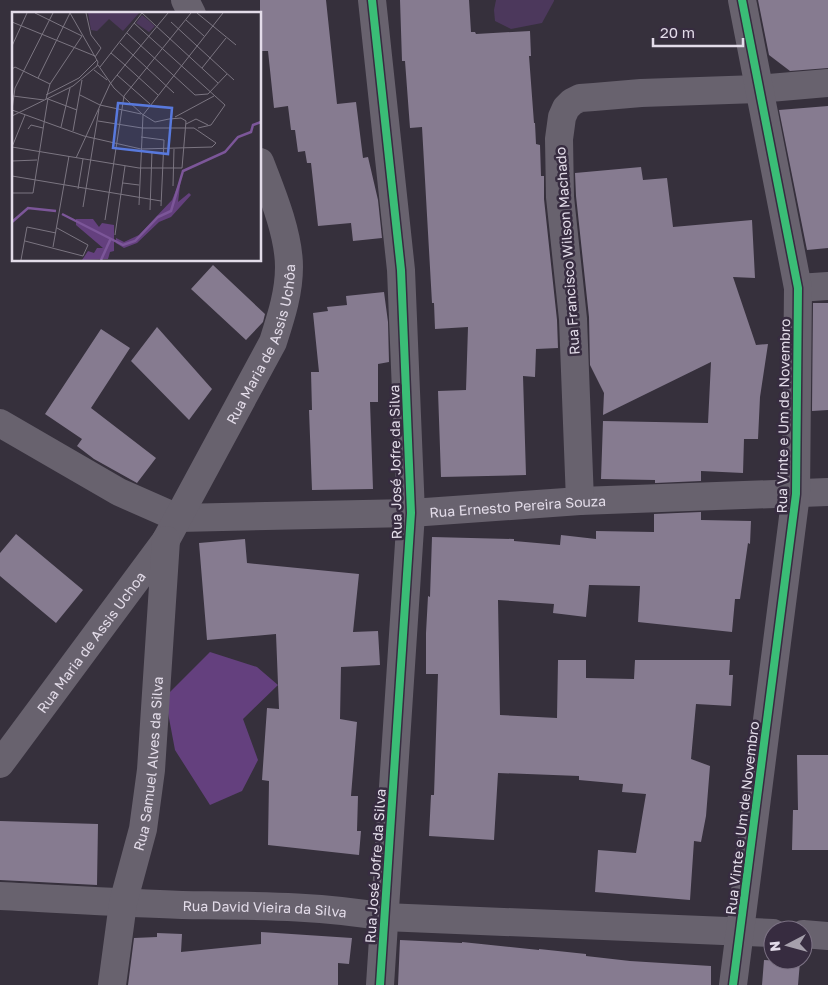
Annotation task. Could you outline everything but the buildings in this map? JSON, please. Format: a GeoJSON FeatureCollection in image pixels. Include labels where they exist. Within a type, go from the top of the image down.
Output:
{"type":"FeatureCollection","features":[{"type":"Feature","properties":{"kind":"street"},"geometry":{"type":"LineString","coordinates":[[185,0],[191,12]]}},
{"type":"Feature","properties":{"kind":"street","name":"Rua José Jofre da Silva"},"geometry":{"type":"LineString","coordinates":[[372,0],[401,270],[411,513],[380,985]]}},
{"type":"Feature","properties":{"kind":"street","name":"Rua Vinte e Um de Novembro"},"geometry":{"type":"LineString","coordinates":[[733,985],[796,494],[798,288],[742,0]]}},
{"type":"Feature","properties":{"kind":"street","name":"Rua Francisco Wilson Machado"},"geometry":{"type":"LineString","coordinates":[[580,501],[573,319],[560,197],[559,139],[562,117],[566,108],[580,98],[828,83]]}},
{"type":"Feature","properties":{"kind":"street","name":"Rua Maria de Assis Uchôa"},"geometry":{"type":"LineString","coordinates":[[172,529],[273,342],[282,317],[287,292],[289,265],[284,235],[274,198],[261,165]]}},
{"type":"Feature","properties":{"kind":"street"},"geometry":{"type":"LineString","coordinates":[[798,288],[828,286]]}},
{"type":"Feature","properties":{"kind":"street"},"geometry":{"type":"LineString","coordinates":[[0,423],[111,487],[172,529]]}},
{"type":"Feature","properties":{"kind":"street","name":"Rua Ernesto Pereira Souza"},"geometry":{"type":"LineString","coordinates":[[172,529],[580,501],[828,492]]}},
{"type":"Feature","properties":{"kind":"street","name":"Rua Maria de Assis Uchoa"},"geometry":{"type":"LineString","coordinates":[[0,764],[172,529]]}},
{"type":"Feature","properties":{"kind":"street","name":"Rua Samuel Alves da Silva"},"geometry":{"type":"LineString","coordinates":[[112,985],[123,903],[143,829],[151,770],[172,529]]}},
{"type":"Feature","properties":{"kind":"street","name":"Rua David Vieira da Silva"},"geometry":{"type":"LineString","coordinates":[[0,896],[123,903],[264,906],[331,910],[384,917],[763,933]]}},
{"type":"Feature","properties":{"kind":"street"},"geometry":{"type":"LineString","coordinates":[[813,935],[828,936]]}},
{"type":"Feature","properties":{"kind":"shaded area"},"geometry":{"type":"Polygon","coordinates":[[[496,0],[554,1],[542,23],[511,29],[495,21],[494,10],[496,0]]]}},
{"type":"Feature","properties":{"kind":"shaded area"},"geometry":{"type":"Polygon","coordinates":[[[210,652],[257,667],[278,685],[243,719],[258,760],[242,791],[210,805],[175,750],[165,697],[210,652]]]}},
{"type":"Feature","properties":{"kind":"cycle path"},"geometry":{"type":"LineString","coordinates":[[372,0],[401,270],[411,513],[380,985]]}},
{"type":"Feature","properties":{"kind":"cycle path"},"geometry":{"type":"LineString","coordinates":[[733,985],[796,494],[798,288],[742,0]]}}]}
